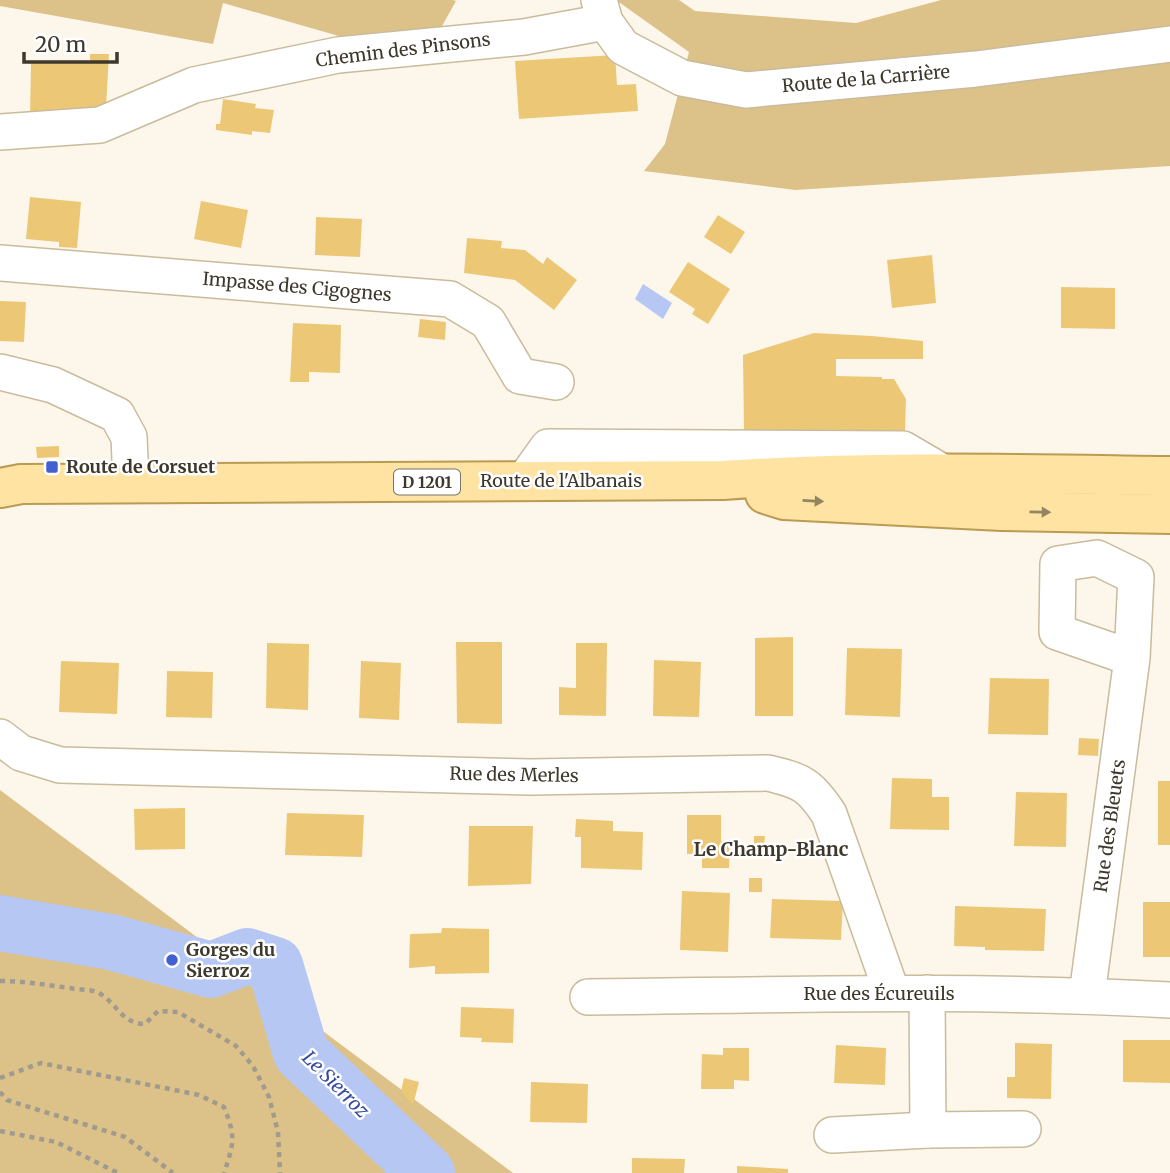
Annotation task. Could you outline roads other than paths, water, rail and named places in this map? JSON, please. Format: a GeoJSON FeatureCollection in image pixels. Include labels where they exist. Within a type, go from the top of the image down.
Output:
{"type":"FeatureCollection","features":[{"type":"Feature","properties":{"kind":"main road","name":"Route de l'Albanais"},"geometry":{"type":"LineString","coordinates":[[7,482],[723,481],[805,475],[944,473],[1170,476]]}},
{"type":"Feature","properties":{"kind":"main road","name":"Route de l'Albanais"},"geometry":{"type":"LineString","coordinates":[[723,481],[784,500],[1002,511],[1170,514]]}},
{"type":"Feature","properties":{"kind":"street","name":"Route de la Carrière"},"geometry":{"type":"LineString","coordinates":[[602,11],[623,47],[682,78],[746,90],[976,69],[1170,44]]}},
{"type":"Feature","properties":{"kind":"street","name":"Chemin des Pinsons"},"geometry":{"type":"LineString","coordinates":[[0,132],[100,125],[194,85],[338,55],[524,37],[602,11]]}},
{"type":"Feature","properties":{"kind":"street","name":"Impasse des Cigognes"},"geometry":{"type":"LineString","coordinates":[[0,263],[450,299],[488,322],[520,376],[556,382]]}},
{"type":"Feature","properties":{"kind":"street"},"geometry":{"type":"LineString","coordinates":[[0,372],[53,385],[117,415],[129,437],[131,483]]}},
{"type":"Feature","properties":{"kind":"street"},"geometry":{"type":"LineString","coordinates":[[523,482],[548,447],[903,449],[944,473]]}},
{"type":"Feature","properties":{"kind":"street"},"geometry":{"type":"LineString","coordinates":[[1116,513],[1170,499]]}},
{"type":"Feature","properties":{"kind":"street","name":"Rue des Bleuets"},"geometry":{"type":"LineString","coordinates":[[1087,995],[1132,658]]}},
{"type":"Feature","properties":{"kind":"street","name":"Rue des Merles"},"geometry":{"type":"LineString","coordinates":[[0,737],[21,753],[60,765],[531,777],[768,773],[792,778],[813,791],[829,814],[892,993]]}},
{"type":"Feature","properties":{"kind":"street"},"geometry":{"type":"LineString","coordinates":[[927,993],[929,1130]]}},
{"type":"Feature","properties":{"kind":"street","name":"Rue des Écureuils"},"geometry":{"type":"LineString","coordinates":[[587,997],[927,993],[1087,995],[1170,1000]]}},
{"type":"Feature","properties":{"kind":"street"},"geometry":{"type":"LineString","coordinates":[[832,1135],[1023,1129]]}},
{"type":"Feature","properties":{"kind":"water"},"geometry":{"type":"Polygon","coordinates":[[[643,284],[672,303],[663,319],[635,299],[643,284]]]}},
{"type":"Feature","properties":{"kind":"waterway","name":"Le Sierroz"},"geometry":{"type":"LineString","coordinates":[[0,923],[111,942],[211,970],[247,956],[275,965],[301,1053],[427,1173]]}},
{"type":"Feature","properties":{"kind":"place","name":"Route de Corsuet"},"geometry":{"type":"Point","coordinates":[52,467]}},
{"type":"Feature","properties":{"kind":"place","name":"Gorges du Sierroz"},"geometry":{"type":"Point","coordinates":[172,960]}},
{"type":"Feature","properties":{"kind":"district","name":"Le Champ-Blanc"},"geometry":{"type":"Point","coordinates":[771,849]}}]}
